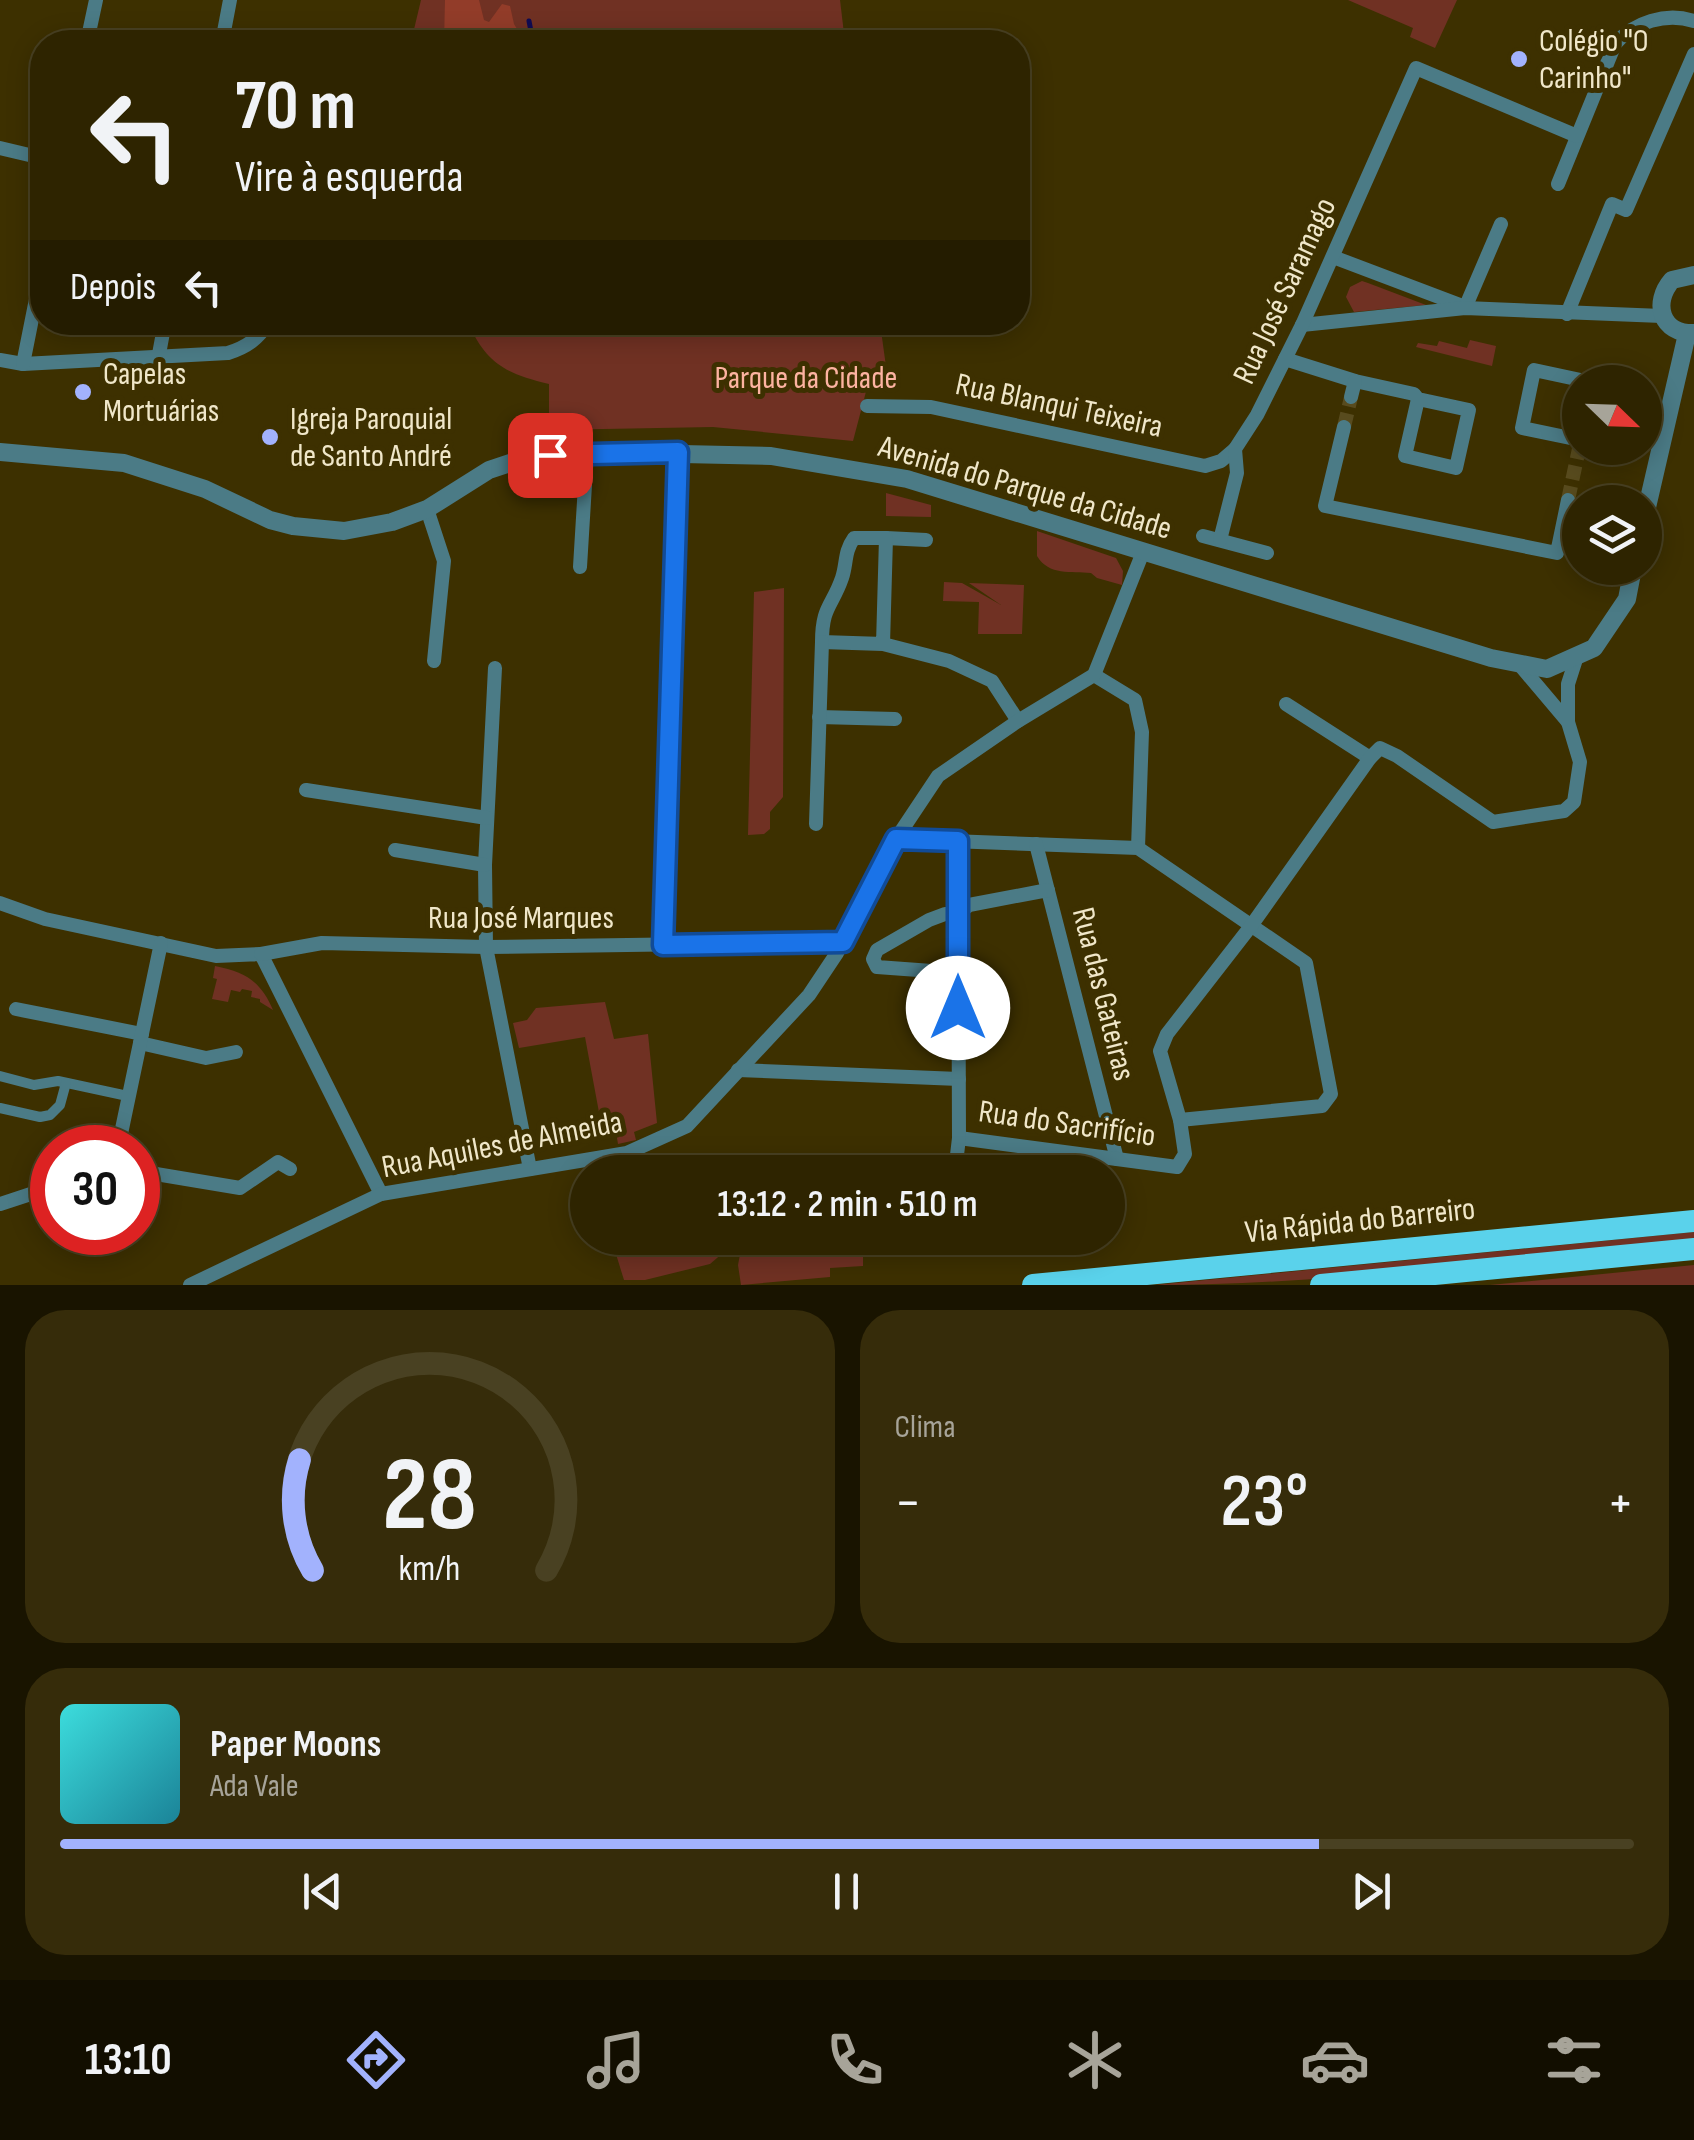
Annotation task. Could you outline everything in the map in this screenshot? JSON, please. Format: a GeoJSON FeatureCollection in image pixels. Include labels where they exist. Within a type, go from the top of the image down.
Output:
{"type":"FeatureCollection","features":[{"type":"Feature","properties":{"kind":"highway","name":"Via Rápida do Barreiro"},"geometry":{"type":"LineString","coordinates":[[1033,1285],[1694,1221]]}},
{"type":"Feature","properties":{"kind":"highway","name":"Via Rápida do Barreiro"},"geometry":{"type":"LineString","coordinates":[[1321,1285],[1694,1248]]}},
{"type":"Feature","properties":{"kind":"street"},"geometry":{"type":"LineString","coordinates":[[90,30],[96,0]]}},
{"type":"Feature","properties":{"kind":"street"},"geometry":{"type":"LineString","coordinates":[[224,30],[230,0]]}},
{"type":"Feature","properties":{"kind":"street"},"geometry":{"type":"LineString","coordinates":[[1558,184],[1615,44],[1625,33],[1660,18],[1694,21]]}},
{"type":"Feature","properties":{"kind":"street"},"geometry":{"type":"LineString","coordinates":[[1567,314],[1612,204],[1626,210],[1694,54]]}},
{"type":"Feature","properties":{"kind":"street","name":"Rua José Saramago"},"geometry":{"type":"LineString","coordinates":[[1220,540],[1237,474],[1235,449],[1302,325],[1416,68],[1577,136]]}},
{"type":"Feature","properties":{"kind":"street"},"geometry":{"type":"LineString","coordinates":[[0,148],[30,155]]}},
{"type":"Feature","properties":{"kind":"street"},"geometry":{"type":"LineString","coordinates":[[1465,308],[1501,224]]}},
{"type":"Feature","properties":{"kind":"street"},"geometry":{"type":"LineString","coordinates":[[1333,257],[1465,308]]}},
{"type":"Feature","properties":{"kind":"street"},"geometry":{"type":"LineString","coordinates":[[1653,485],[1690,334],[1667,324],[1660,300],[1663,290],[1682,276],[1694,275]]}},
{"type":"Feature","properties":{"kind":"street"},"geometry":{"type":"LineString","coordinates":[[1302,325],[1465,308],[1662,316]]}},
{"type":"Feature","properties":{"kind":"street"},"geometry":{"type":"LineString","coordinates":[[23,364],[30,329]]}},
{"type":"Feature","properties":{"kind":"street"},"geometry":{"type":"LineString","coordinates":[[158,354],[162,335]]}},
{"type":"Feature","properties":{"kind":"street"},"geometry":{"type":"LineString","coordinates":[[0,360],[23,364],[228,352],[244,348],[261,335]]}},
{"type":"Feature","properties":{"kind":"street"},"geometry":{"type":"LineString","coordinates":[[1285,359],[1414,394],[1418,399],[1469,410],[1456,468],[1406,456],[1418,399]]}},
{"type":"Feature","properties":{"kind":"street"},"geometry":{"type":"LineString","coordinates":[[1562,376],[1534,370],[1522,428],[1562,436]]}},
{"type":"Feature","properties":{"kind":"street"},"geometry":{"type":"LineString","coordinates":[[1351,398],[1355,381]]}},
{"type":"Feature","properties":{"kind":"street","name":"Rua Blanqui Teixeira"},"geometry":{"type":"LineString","coordinates":[[867,406],[931,406],[1205,466],[1221,461],[1235,449]]}},
{"type":"Feature","properties":{"kind":"street"},"geometry":{"type":"LineString","coordinates":[[1344,428],[1326,506],[1557,553],[1562,529]]}},
{"type":"Feature","properties":{"kind":"street","name":"Avenida do Parque da Cidade"},"geometry":{"type":"LineString","coordinates":[[0,452],[124,462],[178,478],[249,512],[292,526],[356,529],[392,522],[427,509],[489,470],[525,458],[587,452],[771,456],[907,480],[1491,658],[1547,669],[1577,656]]}},
{"type":"Feature","properties":{"kind":"street"},"geometry":{"type":"LineString","coordinates":[[580,567],[587,452]]}},
{"type":"Feature","properties":{"kind":"street"},"geometry":{"type":"LineString","coordinates":[[663,945],[678,452]]}},
{"type":"Feature","properties":{"kind":"street"},"geometry":{"type":"LineString","coordinates":[[427,509],[444,562],[434,661]]}},
{"type":"Feature","properties":{"kind":"street"},"geometry":{"type":"LineString","coordinates":[[1203,536],[1267,553]]}},
{"type":"Feature","properties":{"kind":"street"},"geometry":{"type":"LineString","coordinates":[[816,824],[824,613],[844,574],[846,549],[854,538],[926,540]]}},
{"type":"Feature","properties":{"kind":"street"},"geometry":{"type":"LineString","coordinates":[[883,644],[886,538]]}},
{"type":"Feature","properties":{"kind":"street"},"geometry":{"type":"LineString","coordinates":[[1138,848],[1142,732],[1135,700],[1094,675],[1143,552]]}},
{"type":"Feature","properties":{"kind":"street"},"geometry":{"type":"LineString","coordinates":[[896,839],[1138,848],[1251,926],[1306,963],[1331,1094],[1322,1106],[1180,1120],[1160,1050],[1167,1034],[1251,926],[1380,748],[1493,822],[1564,811],[1574,802],[1580,762],[1568,722],[1568,684],[1577,656],[1594,648],[1627,599],[1630,585]]}},
{"type":"Feature","properties":{"kind":"street"},"geometry":{"type":"LineString","coordinates":[[822,642],[883,644],[949,662],[992,681],[1018,721]]}},
{"type":"Feature","properties":{"kind":"street"},"geometry":{"type":"LineString","coordinates":[[1519,664],[1568,722]]}},
{"type":"Feature","properties":{"kind":"street"},"geometry":{"type":"LineString","coordinates":[[495,668],[485,865],[486,947],[530,1169]]}},
{"type":"Feature","properties":{"kind":"street","name":"Rua Aquiles de Almeida"},"geometry":{"type":"LineString","coordinates":[[190,1285],[381,1194],[627,1153],[687,1126],[809,995],[843,942],[896,839],[938,776],[1094,675]]}},
{"type":"Feature","properties":{"kind":"street"},"geometry":{"type":"LineString","coordinates":[[1286,704],[1370,758]]}},
{"type":"Feature","properties":{"kind":"street"},"geometry":{"type":"LineString","coordinates":[[820,717],[894,720]]}},
{"type":"Feature","properties":{"kind":"street"},"geometry":{"type":"LineString","coordinates":[[306,790],[487,818]]}},
{"type":"Feature","properties":{"kind":"street"},"geometry":{"type":"LineString","coordinates":[[957,1155],[958,841]]}},
{"type":"Feature","properties":{"kind":"street","name":"Rua das Gateiras"},"geometry":{"type":"LineString","coordinates":[[1036,844],[1116,1155]]}},
{"type":"Feature","properties":{"kind":"street"},"geometry":{"type":"LineString","coordinates":[[395,850],[485,865]]}},
{"type":"Feature","properties":{"kind":"street"},"geometry":{"type":"LineString","coordinates":[[958,973],[877,967],[873,959],[877,950],[929,920],[958,914],[969,906],[1048,890]]}},
{"type":"Feature","properties":{"kind":"street"},"geometry":{"type":"LineString","coordinates":[[0,903],[44,919],[216,956],[271,976]]}},
{"type":"Feature","properties":{"kind":"street","name":"Rua José Marques"},"geometry":{"type":"LineString","coordinates":[[216,956],[260,954],[322,943],[486,947],[843,942]]}},
{"type":"Feature","properties":{"kind":"street"},"geometry":{"type":"LineString","coordinates":[[123,1125],[161,943]]}},
{"type":"Feature","properties":{"kind":"street"},"geometry":{"type":"LineString","coordinates":[[260,954],[381,1194]]}},
{"type":"Feature","properties":{"kind":"street"},"geometry":{"type":"LineString","coordinates":[[16,1009],[206,1058],[236,1052]]}},
{"type":"Feature","properties":{"kind":"street"},"geometry":{"type":"LineString","coordinates":[[738,1070],[959,1079]]}},
{"type":"Feature","properties":{"kind":"street"},"geometry":{"type":"LineString","coordinates":[[0,1076],[34,1085],[66,1083],[123,1095]]}},
{"type":"Feature","properties":{"kind":"street"},"geometry":{"type":"LineString","coordinates":[[0,1108],[40,1117],[50,1115],[60,1104],[66,1083]]}},
{"type":"Feature","properties":{"kind":"street","name":"Rua do Sacrifício"},"geometry":{"type":"LineString","coordinates":[[1125,1160],[1178,1167],[1185,1154],[1180,1120]]}},
{"type":"Feature","properties":{"kind":"street","name":"Rua do Sacrifício"},"geometry":{"type":"LineString","coordinates":[[959,1138],[1087,1155]]}},
{"type":"Feature","properties":{"kind":"street"},"geometry":{"type":"LineString","coordinates":[[160,1174],[240,1188],[278,1162],[290,1169]]}},
{"type":"Feature","properties":{"kind":"street"},"geometry":{"type":"LineString","coordinates":[[0,1204],[30,1194]]}},
{"type":"Feature","properties":{"kind":"green space"},"geometry":{"type":"Polygon","coordinates":[[[421,0],[840,0],[844,30],[414,30],[421,0]]]}},
{"type":"Feature","properties":{"kind":"green space"},"geometry":{"type":"Polygon","coordinates":[[[1348,0],[1457,0],[1435,48],[1410,37],[1413,28],[1348,0]]]}},
{"type":"Feature","properties":{"kind":"green space"},"geometry":{"type":"Polygon","coordinates":[[[1362,281],[1426,305],[1354,312],[1346,297],[1350,287],[1362,281]]]}},
{"type":"Feature","properties":{"kind":"green space","name":"Parque da Cidade"},"geometry":{"type":"Polygon","coordinates":[[[475,335],[882,335],[888,381],[868,384],[853,441],[713,427],[549,430],[549,384],[509,371],[482,348],[475,335]]]}},
{"type":"Feature","properties":{"kind":"green space"},"geometry":{"type":"Polygon","coordinates":[[[1470,340],[1496,346],[1492,366],[1416,347],[1418,343],[1437,346],[1439,341],[1467,348],[1470,340]]]}},
{"type":"Feature","properties":{"kind":"green space"},"geometry":{"type":"Polygon","coordinates":[[[886,493],[931,505],[931,517],[886,516],[886,493]]]}},
{"type":"Feature","properties":{"kind":"green space"},"geometry":{"type":"Polygon","coordinates":[[[1037,531],[1116,558],[1123,571],[1122,585],[1091,573],[1048,567],[1037,556],[1037,531]]]}},
{"type":"Feature","properties":{"kind":"green space"},"geometry":{"type":"Polygon","coordinates":[[[944,582],[962,583],[1001,605],[969,583],[1024,585],[1022,634],[978,634],[979,602],[943,601],[944,582]]]}},
{"type":"Feature","properties":{"kind":"green space"},"geometry":{"type":"Polygon","coordinates":[[[784,588],[783,797],[770,812],[770,829],[764,834],[748,835],[754,592],[784,588]]]}},
{"type":"Feature","properties":{"kind":"green space"},"geometry":{"type":"Polygon","coordinates":[[[215,966],[251,980],[273,1010],[251,997],[252,991],[242,989],[231,990],[228,1002],[212,999],[217,979],[213,978],[215,966]]]}},
{"type":"Feature","properties":{"kind":"green space"},"geometry":{"type":"Polygon","coordinates":[[[605,1002],[614,1039],[648,1034],[657,1123],[634,1132],[636,1140],[618,1144],[614,1120],[601,1123],[585,1037],[519,1048],[513,1023],[527,1020],[536,1008],[605,1002]]]}},
{"type":"Feature","properties":{"kind":"green space"},"geometry":{"type":"Polygon","coordinates":[[[1694,1232],[1694,1240],[1425,1269],[1155,1285],[1694,1232]]]}},
{"type":"Feature","properties":{"kind":"green space"},"geometry":{"type":"Polygon","coordinates":[[[616,1255],[720,1255],[710,1264],[645,1280],[624,1280],[616,1255]]]}},
{"type":"Feature","properties":{"kind":"green space"},"geometry":{"type":"Polygon","coordinates":[[[740,1255],[863,1255],[863,1266],[830,1268],[830,1277],[741,1285],[740,1255]]]}},
{"type":"Feature","properties":{"kind":"green space"},"geometry":{"type":"Polygon","coordinates":[[[1694,1265],[1694,1285],[1490,1285],[1694,1265]]]}},
{"type":"Feature","properties":{"kind":"shaded area"},"geometry":{"type":"Polygon","coordinates":[[[445,0],[479,0],[484,20],[489,22],[502,4],[510,6],[518,30],[444,30],[445,0]]]}},
{"type":"Feature","properties":{"kind":"waterway"},"geometry":{"type":"LineString","coordinates":[[529,21],[531,30]]}},
{"type":"Feature","properties":{"kind":"tunnel"},"geometry":{"type":"LineString","coordinates":[[1344,427],[1351,397]]}},
{"type":"Feature","properties":{"kind":"tunnel"},"geometry":{"type":"LineString","coordinates":[[1571,485],[1576,465]]}},
{"type":"Feature","properties":{"kind":"place","name":"Colégio \"O Carinho\""},"geometry":{"type":"Point","coordinates":[1519,59]}},
{"type":"Feature","properties":{"kind":"place","name":"Capelas Mortuárias"},"geometry":{"type":"Point","coordinates":[83,392]}},
{"type":"Feature","properties":{"kind":"place","name":"Igreja Paroquial de Santo André"},"geometry":{"type":"Point","coordinates":[270,437]}},
{"type":"Feature","properties":{"kind":"route"},"geometry":{"type":"LineString","coordinates":[[550,455],[678,452],[663,945],[843,942],[896,839],[958,841],[958,1008]]}}]}
